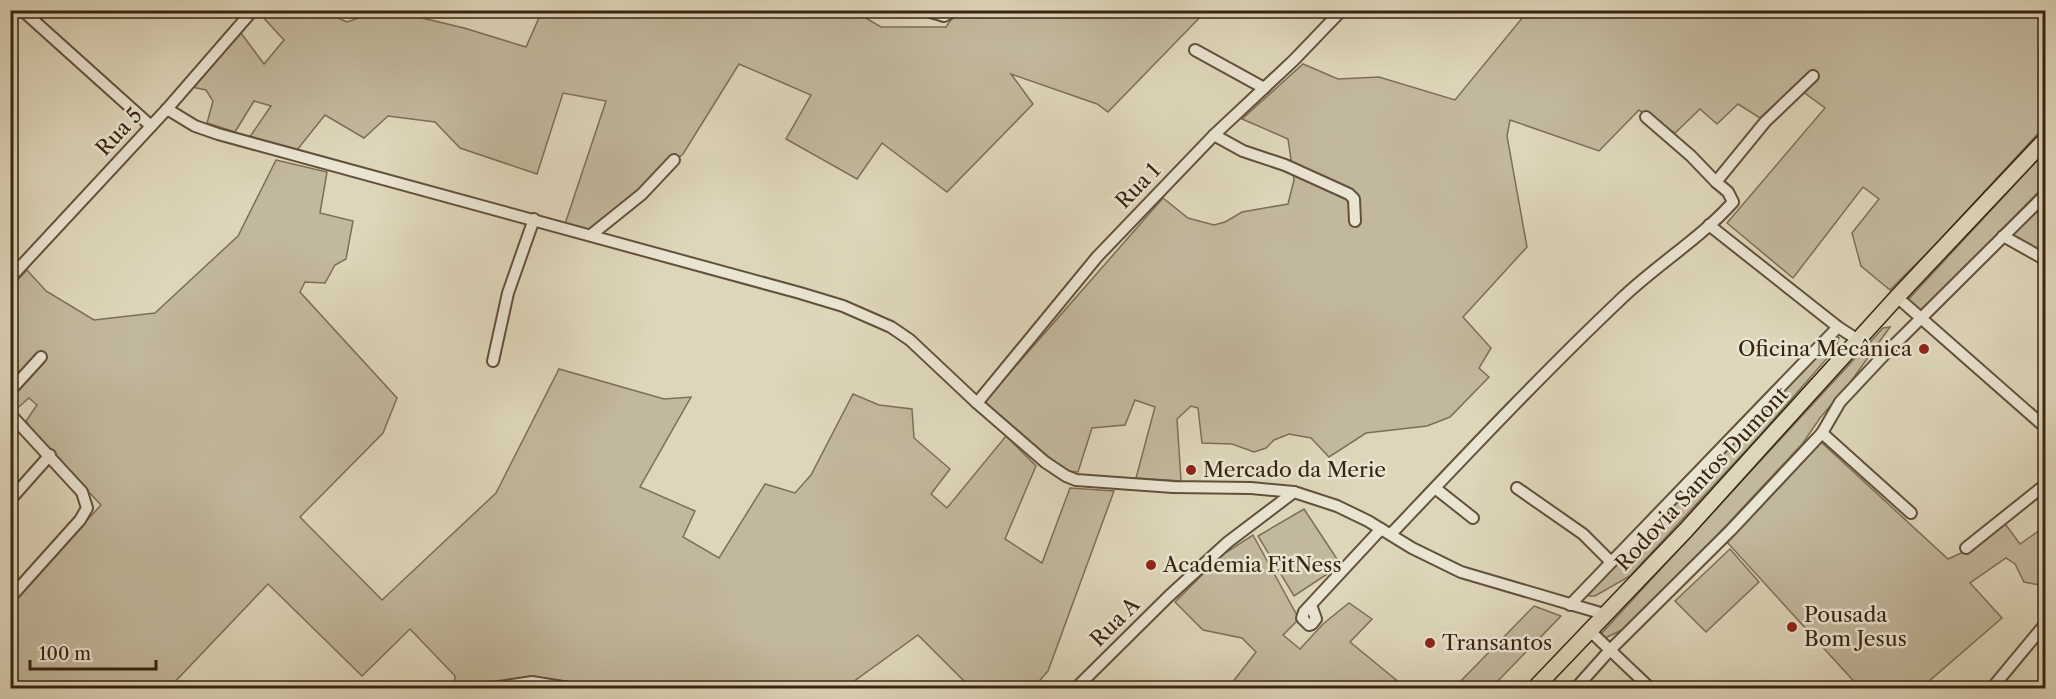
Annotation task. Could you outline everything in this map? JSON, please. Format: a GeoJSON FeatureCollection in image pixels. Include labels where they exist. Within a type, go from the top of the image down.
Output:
{"type":"FeatureCollection","features":[{"type":"Feature","properties":{"kind":"highway","name":"Rodovia Santos Dumont"},"geometry":{"type":"LineString","coordinates":[[1535,688],[1686,530],[1897,297],[2046,139]]}},
{"type":"Feature","properties":{"kind":"street"},"geometry":{"type":"LineString","coordinates":[[22,10],[151,126]]}},
{"type":"Feature","properties":{"kind":"street","name":"Rua 5"},"geometry":{"type":"LineString","coordinates":[[10,278],[151,126],[253,10]]}},
{"type":"Feature","properties":{"kind":"street"},"geometry":{"type":"LineString","coordinates":[[924,10],[944,16],[956,10]]}},
{"type":"Feature","properties":{"kind":"street","name":"Rua 1"},"geometry":{"type":"LineString","coordinates":[[977,403],[1097,257],[1214,135],[1342,10]]}},
{"type":"Feature","properties":{"kind":"street"},"geometry":{"type":"LineString","coordinates":[[1196,50],[1264,88]]}},
{"type":"Feature","properties":{"kind":"street"},"geometry":{"type":"LineString","coordinates":[[1716,182],[1765,122],[1813,76]]}},
{"type":"Feature","properties":{"kind":"street"},"geometry":{"type":"LineString","coordinates":[[166,109],[195,126],[218,134],[800,293],[871,316],[910,340],[977,403],[1052,467],[1076,480],[1294,492],[1337,506],[1436,561],[1461,572],[1604,614]]}},
{"type":"Feature","properties":{"kind":"street"},"geometry":{"type":"LineString","coordinates":[[1311,605],[1435,488],[1622,298],[1709,225],[1733,201],[1728,192],[1691,156],[1646,117]]}},
{"type":"Feature","properties":{"kind":"street"},"geometry":{"type":"LineString","coordinates":[[1214,135],[1243,151],[1285,165],[1349,194],[1354,199],[1355,221]]}},
{"type":"Feature","properties":{"kind":"street"},"geometry":{"type":"LineString","coordinates":[[591,236],[642,194],[674,160]]}},
{"type":"Feature","properties":{"kind":"street"},"geometry":{"type":"LineString","coordinates":[[1576,688],[1731,530],[1822,433],[1840,402],[1920,318],[2046,194]]}},
{"type":"Feature","properties":{"kind":"street"},"geometry":{"type":"LineString","coordinates":[[493,362],[508,293],[534,219]]}},
{"type":"Feature","properties":{"kind":"street"},"geometry":{"type":"LineString","coordinates":[[1709,225],[1838,327],[1858,340]]}},
{"type":"Feature","properties":{"kind":"street"},"geometry":{"type":"LineString","coordinates":[[2003,236],[2046,260]]}},
{"type":"Feature","properties":{"kind":"street"},"geometry":{"type":"LineString","coordinates":[[1897,297],[2046,428]]}},
{"type":"Feature","properties":{"kind":"street"},"geometry":{"type":"LineString","coordinates":[[1570,605],[1838,327]]}},
{"type":"Feature","properties":{"kind":"street"},"geometry":{"type":"LineString","coordinates":[[10,391],[41,357]]}},
{"type":"Feature","properties":{"kind":"street"},"geometry":{"type":"LineString","coordinates":[[10,414],[82,492],[87,508],[81,520],[10,598]]}},
{"type":"Feature","properties":{"kind":"street"},"geometry":{"type":"LineString","coordinates":[[1822,433],[1911,513]]}},
{"type":"Feature","properties":{"kind":"street"},"geometry":{"type":"LineString","coordinates":[[10,500],[50,455]]}},
{"type":"Feature","properties":{"kind":"street"},"geometry":{"type":"LineString","coordinates":[[1966,548],[2046,484]]}},
{"type":"Feature","properties":{"kind":"street"},"geometry":{"type":"LineString","coordinates":[[1435,488],[1473,518]]}},
{"type":"Feature","properties":{"kind":"street"},"geometry":{"type":"LineString","coordinates":[[1517,488],[1583,534],[1611,562]]}},
{"type":"Feature","properties":{"kind":"street","name":"Rua A"},"geometry":{"type":"LineString","coordinates":[[1076,688],[1211,557],[1294,492]]}},
{"type":"Feature","properties":{"kind":"street"},"geometry":{"type":"LineString","coordinates":[[1992,688],[2046,623]]}},
{"type":"Feature","properties":{"kind":"street"},"geometry":{"type":"LineString","coordinates":[[1589,630],[1650,688]]}},
{"type":"Feature","properties":{"kind":"street"},"geometry":{"type":"LineString","coordinates":[[492,688],[532,682],[569,688]]}},
{"type":"Feature","properties":{"kind":"shaded area"},"geometry":{"type":"Polygon","coordinates":[[[852,10],[881,27],[946,27],[957,11],[1206,11],[1108,112],[1097,104],[1011,74],[1033,104],[947,192],[882,143],[857,179],[786,139],[811,95],[739,64],[683,154],[593,231],[565,224],[606,101],[563,93],[537,174],[460,148],[435,122],[388,116],[364,138],[325,115],[297,150],[249,138],[271,106],[254,101],[235,132],[207,123],[213,101],[206,90],[192,87],[241,33],[264,64],[284,40],[260,14],[263,11],[322,11],[347,22],[378,11],[393,11],[464,28],[526,47],[542,11],[852,10]]]}},
{"type":"Feature","properties":{"kind":"shaded area"},"geometry":{"type":"Polygon","coordinates":[[[1528,11],[2045,11],[2045,126],[1890,290],[1861,266],[1852,233],[1879,199],[1863,187],[1793,278],[1727,223],[1825,108],[1795,86],[1760,118],[1738,104],[1717,124],[1700,109],[1675,133],[1639,110],[1599,151],[1510,120],[1507,136],[1527,247],[1463,317],[1491,348],[1479,368],[1489,377],[1450,417],[1427,426],[1366,433],[1329,457],[1311,438],[1289,434],[1274,440],[1266,448],[1254,452],[1232,444],[1202,443],[1198,408],[1191,406],[1177,419],[1181,481],[1136,478],[1155,407],[1135,400],[1125,425],[1092,428],[1078,472],[1066,471],[987,406],[986,400],[1163,198],[1188,218],[1214,225],[1225,222],[1242,212],[1288,204],[1294,180],[1288,139],[1242,119],[1303,64],[1338,79],[1379,77],[1455,100],[1528,11]]]}},
{"type":"Feature","properties":{"kind":"shaded area"},"geometry":{"type":"Polygon","coordinates":[[[2045,152],[2045,185],[1933,301],[1915,311],[1905,303],[2045,152]]]}},
{"type":"Feature","properties":{"kind":"shaded area"},"geometry":{"type":"Polygon","coordinates":[[[276,160],[327,172],[320,213],[353,221],[346,259],[335,265],[325,283],[305,282],[300,292],[397,398],[383,433],[300,517],[382,600],[496,493],[559,369],[664,399],[691,397],[640,487],[695,511],[683,537],[719,558],[765,484],[795,493],[811,475],[853,394],[879,405],[912,409],[914,438],[950,469],[931,494],[947,508],[1006,436],[1036,466],[1005,539],[1042,563],[1070,488],[1114,491],[1048,671],[1033,688],[971,688],[918,635],[853,682],[857,688],[454,688],[455,676],[410,629],[362,676],[268,584],[169,688],[11,688],[10,604],[101,505],[37,437],[26,421],[37,405],[29,398],[14,411],[11,407],[11,287],[27,270],[46,291],[94,320],[155,313],[238,236],[276,160]]]}},
{"type":"Feature","properties":{"kind":"shaded area"},"geometry":{"type":"Polygon","coordinates":[[[2045,203],[2045,270],[2011,236],[2045,203]]]}},
{"type":"Feature","properties":{"kind":"shaded area"},"geometry":{"type":"Polygon","coordinates":[[[1890,327],[1803,443],[1666,590],[1626,628],[1603,639],[1600,635],[1883,328],[1890,327]]]}},
{"type":"Feature","properties":{"kind":"shaded area"},"geometry":{"type":"Polygon","coordinates":[[[1835,336],[1839,338],[1836,348],[1761,434],[1630,576],[1595,596],[1589,596],[1587,593],[1709,470],[1752,421],[1768,409],[1835,336]]]}},
{"type":"Feature","properties":{"kind":"shaded area"},"geometry":{"type":"Polygon","coordinates":[[[1821,442],[1948,559],[1968,550],[2003,521],[2020,544],[2040,530],[2045,536],[2045,573],[2039,585],[2024,582],[2015,564],[2006,558],[1970,583],[2002,618],[1921,688],[1860,688],[1726,541],[1821,442]]]}},
{"type":"Feature","properties":{"kind":"shaded area"},"geometry":{"type":"Polygon","coordinates":[[[1304,509],[1341,565],[1294,596],[1258,536],[1304,509]]]}},
{"type":"Feature","properties":{"kind":"shaded area"},"geometry":{"type":"Polygon","coordinates":[[[1253,535],[1299,619],[1283,635],[1300,649],[1323,624],[1349,603],[1372,619],[1350,642],[1406,688],[1228,688],[1256,652],[1242,638],[1203,630],[1175,602],[1222,555],[1253,535]]]}},
{"type":"Feature","properties":{"kind":"shaded area"},"geometry":{"type":"Polygon","coordinates":[[[1730,549],[1759,582],[1706,632],[1675,601],[1730,549]]]}},
{"type":"Feature","properties":{"kind":"shaded area"},"geometry":{"type":"Polygon","coordinates":[[[1534,606],[1561,616],[1491,688],[1454,688],[1534,606]]]}},
{"type":"Feature","properties":{"kind":"place","name":"Oficina Mecânica"},"geometry":{"type":"Point","coordinates":[1924,349]}},
{"type":"Feature","properties":{"kind":"place","name":"Mercado da Merie"},"geometry":{"type":"Point","coordinates":[1191,470]}},
{"type":"Feature","properties":{"kind":"place","name":"Academia FitNess"},"geometry":{"type":"Point","coordinates":[1151,565]}},
{"type":"Feature","properties":{"kind":"place","name":"Pousada Bom Jesus"},"geometry":{"type":"Point","coordinates":[1792,627]}},
{"type":"Feature","properties":{"kind":"place","name":"Transantos"},"geometry":{"type":"Point","coordinates":[1430,643]}}]}
